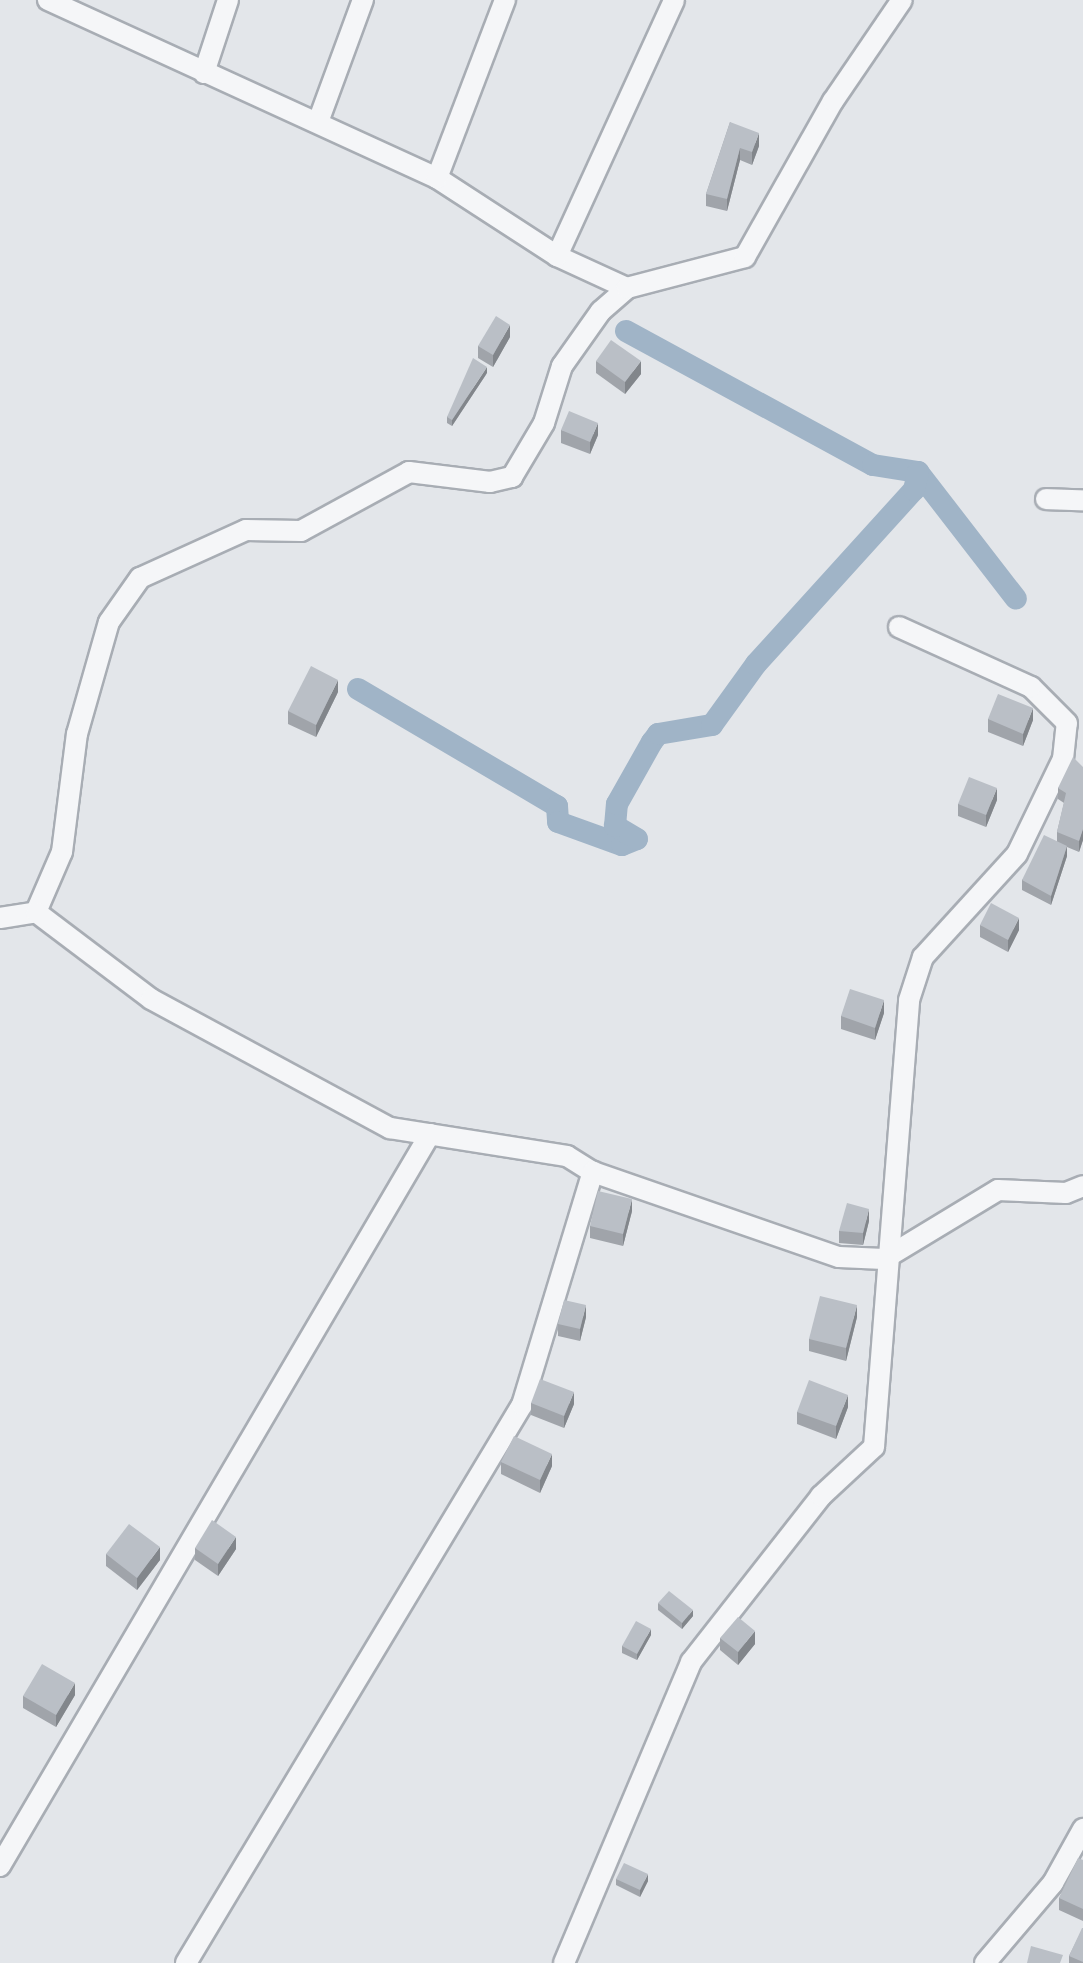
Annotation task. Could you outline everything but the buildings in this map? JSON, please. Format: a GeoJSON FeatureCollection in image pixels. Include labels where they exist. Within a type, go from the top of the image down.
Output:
{"type":"FeatureCollection","features":[{"type":"Feature","properties":{"kind":"street"},"geometry":{"type":"LineString","coordinates":[[48,0],[437,178],[557,256],[627,288]]}},
{"type":"Feature","properties":{"kind":"street"},"geometry":{"type":"LineString","coordinates":[[204,73],[228,0]]}},
{"type":"Feature","properties":{"kind":"street"},"geometry":{"type":"LineString","coordinates":[[318,122],[363,0]]}},
{"type":"Feature","properties":{"kind":"street"},"geometry":{"type":"LineString","coordinates":[[437,178],[505,0]]}},
{"type":"Feature","properties":{"kind":"street"},"geometry":{"type":"LineString","coordinates":[[557,256],[674,0]]}},
{"type":"Feature","properties":{"kind":"street"},"geometry":{"type":"LineString","coordinates":[[36,912],[62,852],[77,734],[109,622],[140,578],[246,530],[301,531],[409,472],[490,482],[512,477],[544,423],[574,345],[627,288],[745,257],[833,101],[902,0]]}},
{"type":"Feature","properties":{"kind":"street"},"geometry":{"type":"LineString","coordinates":[[1046,499],[1083,500]]}},
{"type":"Feature","properties":{"kind":"street"},"geometry":{"type":"LineString","coordinates":[[564,1963],[691,1662],[821,1496],[874,1447],[884,1259],[909,1000],[923,957],[1017,854],[1063,759],[1067,723],[1031,687],[899,627]]}},
{"type":"Feature","properties":{"kind":"street"},"geometry":{"type":"LineString","coordinates":[[0,918],[36,912],[151,999],[390,1128],[567,1156],[593,1172],[839,1257],[884,1259],[998,1190],[1066,1193],[1083,1186]]}},
{"type":"Feature","properties":{"kind":"street"},"geometry":{"type":"LineString","coordinates":[[0,1866],[430,1134]]}},
{"type":"Feature","properties":{"kind":"street"},"geometry":{"type":"LineString","coordinates":[[186,1963],[522,1405],[593,1172]]}},
{"type":"Feature","properties":{"kind":"street"},"geometry":{"type":"LineString","coordinates":[[985,1963],[1053,1883],[1083,1829]]}},
{"type":"Feature","properties":{"kind":"waterway"},"geometry":{"type":"LineString","coordinates":[[626,331],[873,465],[918,472],[1016,599]]}},
{"type":"Feature","properties":{"kind":"waterway"},"geometry":{"type":"LineString","coordinates":[[358,689],[557,806],[558,822],[622,845],[637,839],[615,826],[617,804],[658,734],[712,725],[756,664],[914,490],[918,472]]}}]}
